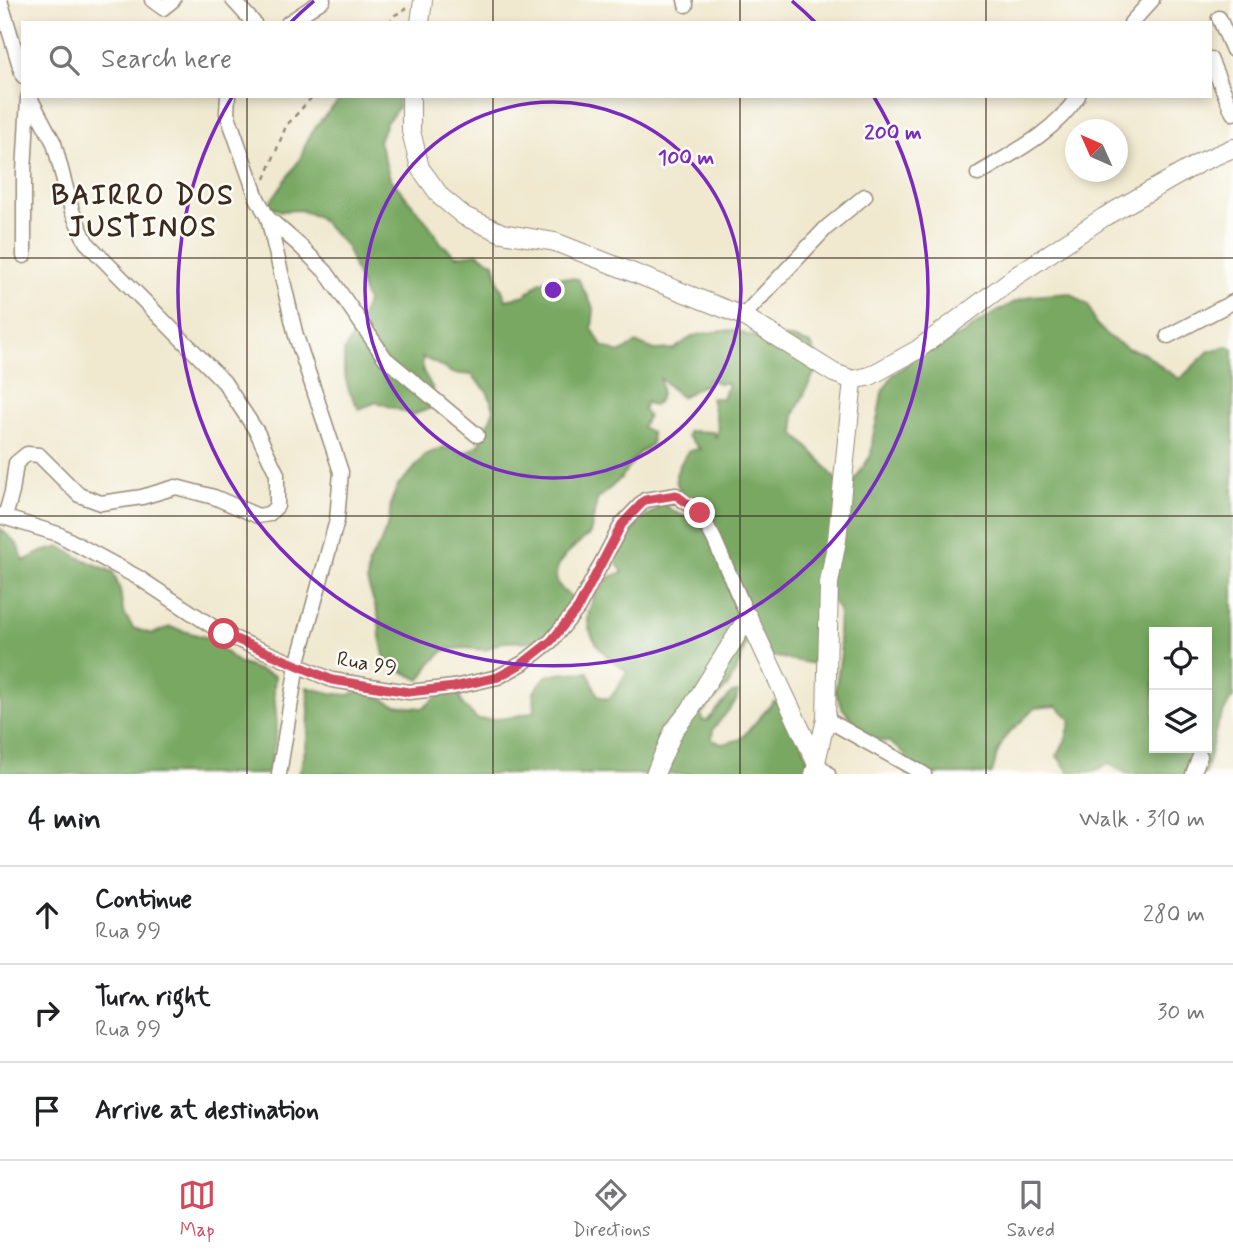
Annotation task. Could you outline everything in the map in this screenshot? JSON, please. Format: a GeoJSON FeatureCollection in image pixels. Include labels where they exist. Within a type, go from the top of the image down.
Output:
{"type":"FeatureCollection","features":[{"type":"Feature","properties":{"kind":"street"},"geometry":{"type":"LineString","coordinates":[[0,0],[21,69]]}},
{"type":"Feature","properties":{"kind":"street"},"geometry":{"type":"LineString","coordinates":[[152,0],[163,8],[173,0]]}},
{"type":"Feature","properties":{"kind":"street"},"geometry":{"type":"LineString","coordinates":[[233,0],[252,21]]}},
{"type":"Feature","properties":{"kind":"street"},"geometry":{"type":"LineString","coordinates":[[291,21],[323,0]]}},
{"type":"Feature","properties":{"kind":"street"},"geometry":{"type":"LineString","coordinates":[[1133,21],[1152,0]]}},
{"type":"Feature","properties":{"kind":"street"},"geometry":{"type":"LineString","coordinates":[[417,2],[420,21]]}},
{"type":"Feature","properties":{"kind":"street"},"geometry":{"type":"LineString","coordinates":[[1219,18],[1233,50]]}},
{"type":"Feature","properties":{"kind":"street"},"geometry":{"type":"LineString","coordinates":[[1212,64],[1233,113]]}},
{"type":"Feature","properties":{"kind":"street"},"geometry":{"type":"LineString","coordinates":[[24,256],[24,172],[29,98]]}},
{"type":"Feature","properties":{"kind":"street"},"geometry":{"type":"LineString","coordinates":[[2,517],[12,492],[16,463],[27,454],[39,455],[79,495],[101,503],[142,497],[176,487],[215,497],[258,516],[269,514],[277,506],[277,474],[257,432],[224,382],[86,242],[72,211],[54,143],[30,98]]}},
{"type":"Feature","properties":{"kind":"street"},"geometry":{"type":"LineString","coordinates":[[228,98],[227,113],[257,198],[268,218],[296,336],[341,472],[337,520],[297,665],[279,774]]}},
{"type":"Feature","properties":{"kind":"street"},"geometry":{"type":"LineString","coordinates":[[411,98],[411,131],[420,169],[442,197],[464,216],[502,233],[555,242],[743,316],[834,373],[853,380],[870,376],[918,350],[1016,276],[1104,216],[1201,162],[1233,148]]}},
{"type":"Feature","properties":{"kind":"street"},"geometry":{"type":"LineString","coordinates":[[978,174],[1029,144],[1057,121],[1077,98]]}},
{"type":"Feature","properties":{"kind":"street"},"geometry":{"type":"LineString","coordinates":[[743,316],[826,228],[865,196]]}},
{"type":"Feature","properties":{"kind":"street"},"geometry":{"type":"LineString","coordinates":[[268,218],[326,272],[385,358],[477,435]]}},
{"type":"Feature","properties":{"kind":"street"},"geometry":{"type":"LineString","coordinates":[[1168,336],[1233,302]]}},
{"type":"Feature","properties":{"kind":"street"},"geometry":{"type":"LineString","coordinates":[[819,770],[826,719],[829,583],[837,540],[853,380]]}},
{"type":"Feature","properties":{"kind":"street","name":"Rua 99"},"geometry":{"type":"LineString","coordinates":[[2,517],[58,534],[139,578],[224,634],[332,680],[409,692],[454,687],[498,677],[523,663],[551,641],[578,608],[622,524],[645,500],[676,495],[700,513],[748,617]]}},
{"type":"Feature","properties":{"kind":"street"},"geometry":{"type":"LineString","coordinates":[[748,617],[819,770]]}},
{"type":"Feature","properties":{"kind":"street"},"geometry":{"type":"LineString","coordinates":[[655,774],[674,730],[690,710],[748,617]]}},
{"type":"Feature","properties":{"kind":"street"},"geometry":{"type":"LineString","coordinates":[[826,719],[924,774]]}},
{"type":"Feature","properties":{"kind":"street"},"geometry":{"type":"LineString","coordinates":[[1193,774],[1200,756]]}},
{"type":"Feature","properties":{"kind":"path"},"geometry":{"type":"LineString","coordinates":[[390,21],[417,2]]}},
{"type":"Feature","properties":{"kind":"path"},"geometry":{"type":"LineString","coordinates":[[257,198],[286,126],[311,98]]}},
{"type":"Feature","properties":{"kind":"green space"},"geometry":{"type":"Polygon","coordinates":[[[341,98],[398,98],[398,108],[386,123],[379,141],[390,178],[441,243],[456,256],[477,253],[494,263],[506,300],[525,295],[540,282],[559,277],[578,279],[594,309],[592,328],[602,346],[619,353],[637,343],[655,350],[674,349],[693,336],[732,330],[751,336],[792,338],[811,344],[819,363],[794,415],[795,434],[823,463],[846,493],[871,455],[882,392],[893,375],[925,350],[962,335],[1013,303],[1031,296],[1070,293],[1089,306],[1095,323],[1109,337],[1127,348],[1146,354],[1180,379],[1209,351],[1228,346],[1233,349],[1233,698],[1217,725],[1212,745],[1212,627],[1149,627],[1149,753],[1210,753],[1205,774],[1127,774],[1109,764],[1092,772],[1069,772],[1057,756],[1066,739],[1071,720],[1057,706],[1035,708],[1005,737],[992,774],[905,774],[905,754],[889,742],[869,739],[843,709],[835,692],[841,653],[839,611],[829,597],[821,607],[817,645],[821,652],[814,664],[771,656],[750,629],[740,662],[728,686],[701,714],[703,721],[707,721],[732,693],[738,692],[736,701],[713,729],[712,740],[723,744],[741,739],[774,701],[791,710],[813,774],[299,774],[308,731],[307,687],[349,695],[368,687],[393,704],[423,708],[456,687],[463,705],[477,719],[492,719],[535,711],[534,692],[546,676],[588,672],[598,696],[608,699],[627,671],[608,657],[597,644],[588,622],[595,594],[601,590],[608,578],[623,572],[606,549],[625,540],[642,520],[664,503],[672,511],[697,522],[681,493],[676,476],[688,451],[700,449],[687,436],[688,431],[713,432],[716,437],[718,427],[711,398],[722,398],[728,386],[726,383],[708,379],[706,385],[681,397],[660,378],[659,400],[654,406],[646,402],[643,410],[648,416],[642,427],[651,432],[652,444],[639,453],[621,478],[597,500],[590,534],[560,563],[556,572],[557,580],[562,589],[572,597],[573,611],[540,641],[502,642],[485,650],[445,650],[431,663],[420,680],[401,671],[385,660],[379,618],[367,581],[369,562],[389,522],[391,502],[398,485],[425,455],[444,447],[462,454],[480,444],[494,409],[487,391],[472,375],[452,373],[422,357],[423,371],[433,389],[431,408],[413,415],[377,402],[359,409],[349,391],[344,372],[344,351],[355,333],[367,302],[346,246],[318,217],[300,210],[281,211],[268,205],[300,159],[319,122],[341,98]]]}},
{"type":"Feature","properties":{"kind":"green space"},"geometry":{"type":"Polygon","coordinates":[[[0,528],[17,544],[24,561],[41,552],[61,547],[113,572],[120,590],[123,611],[133,628],[152,634],[170,627],[208,638],[239,663],[275,676],[277,728],[269,774],[0,774],[0,528]]]}},
{"type":"Feature","properties":{"kind":"district","name":"BAIRRO DOS JUSTINOS"},"geometry":{"type":"Point","coordinates":[143,210]}},
{"type":"Feature","properties":{"kind":"route"},"geometry":{"type":"LineString","coordinates":[[224,634],[332,680],[409,692],[454,687],[498,677],[523,663],[551,641],[578,608],[622,524],[645,500],[676,495],[700,513]]}}]}
